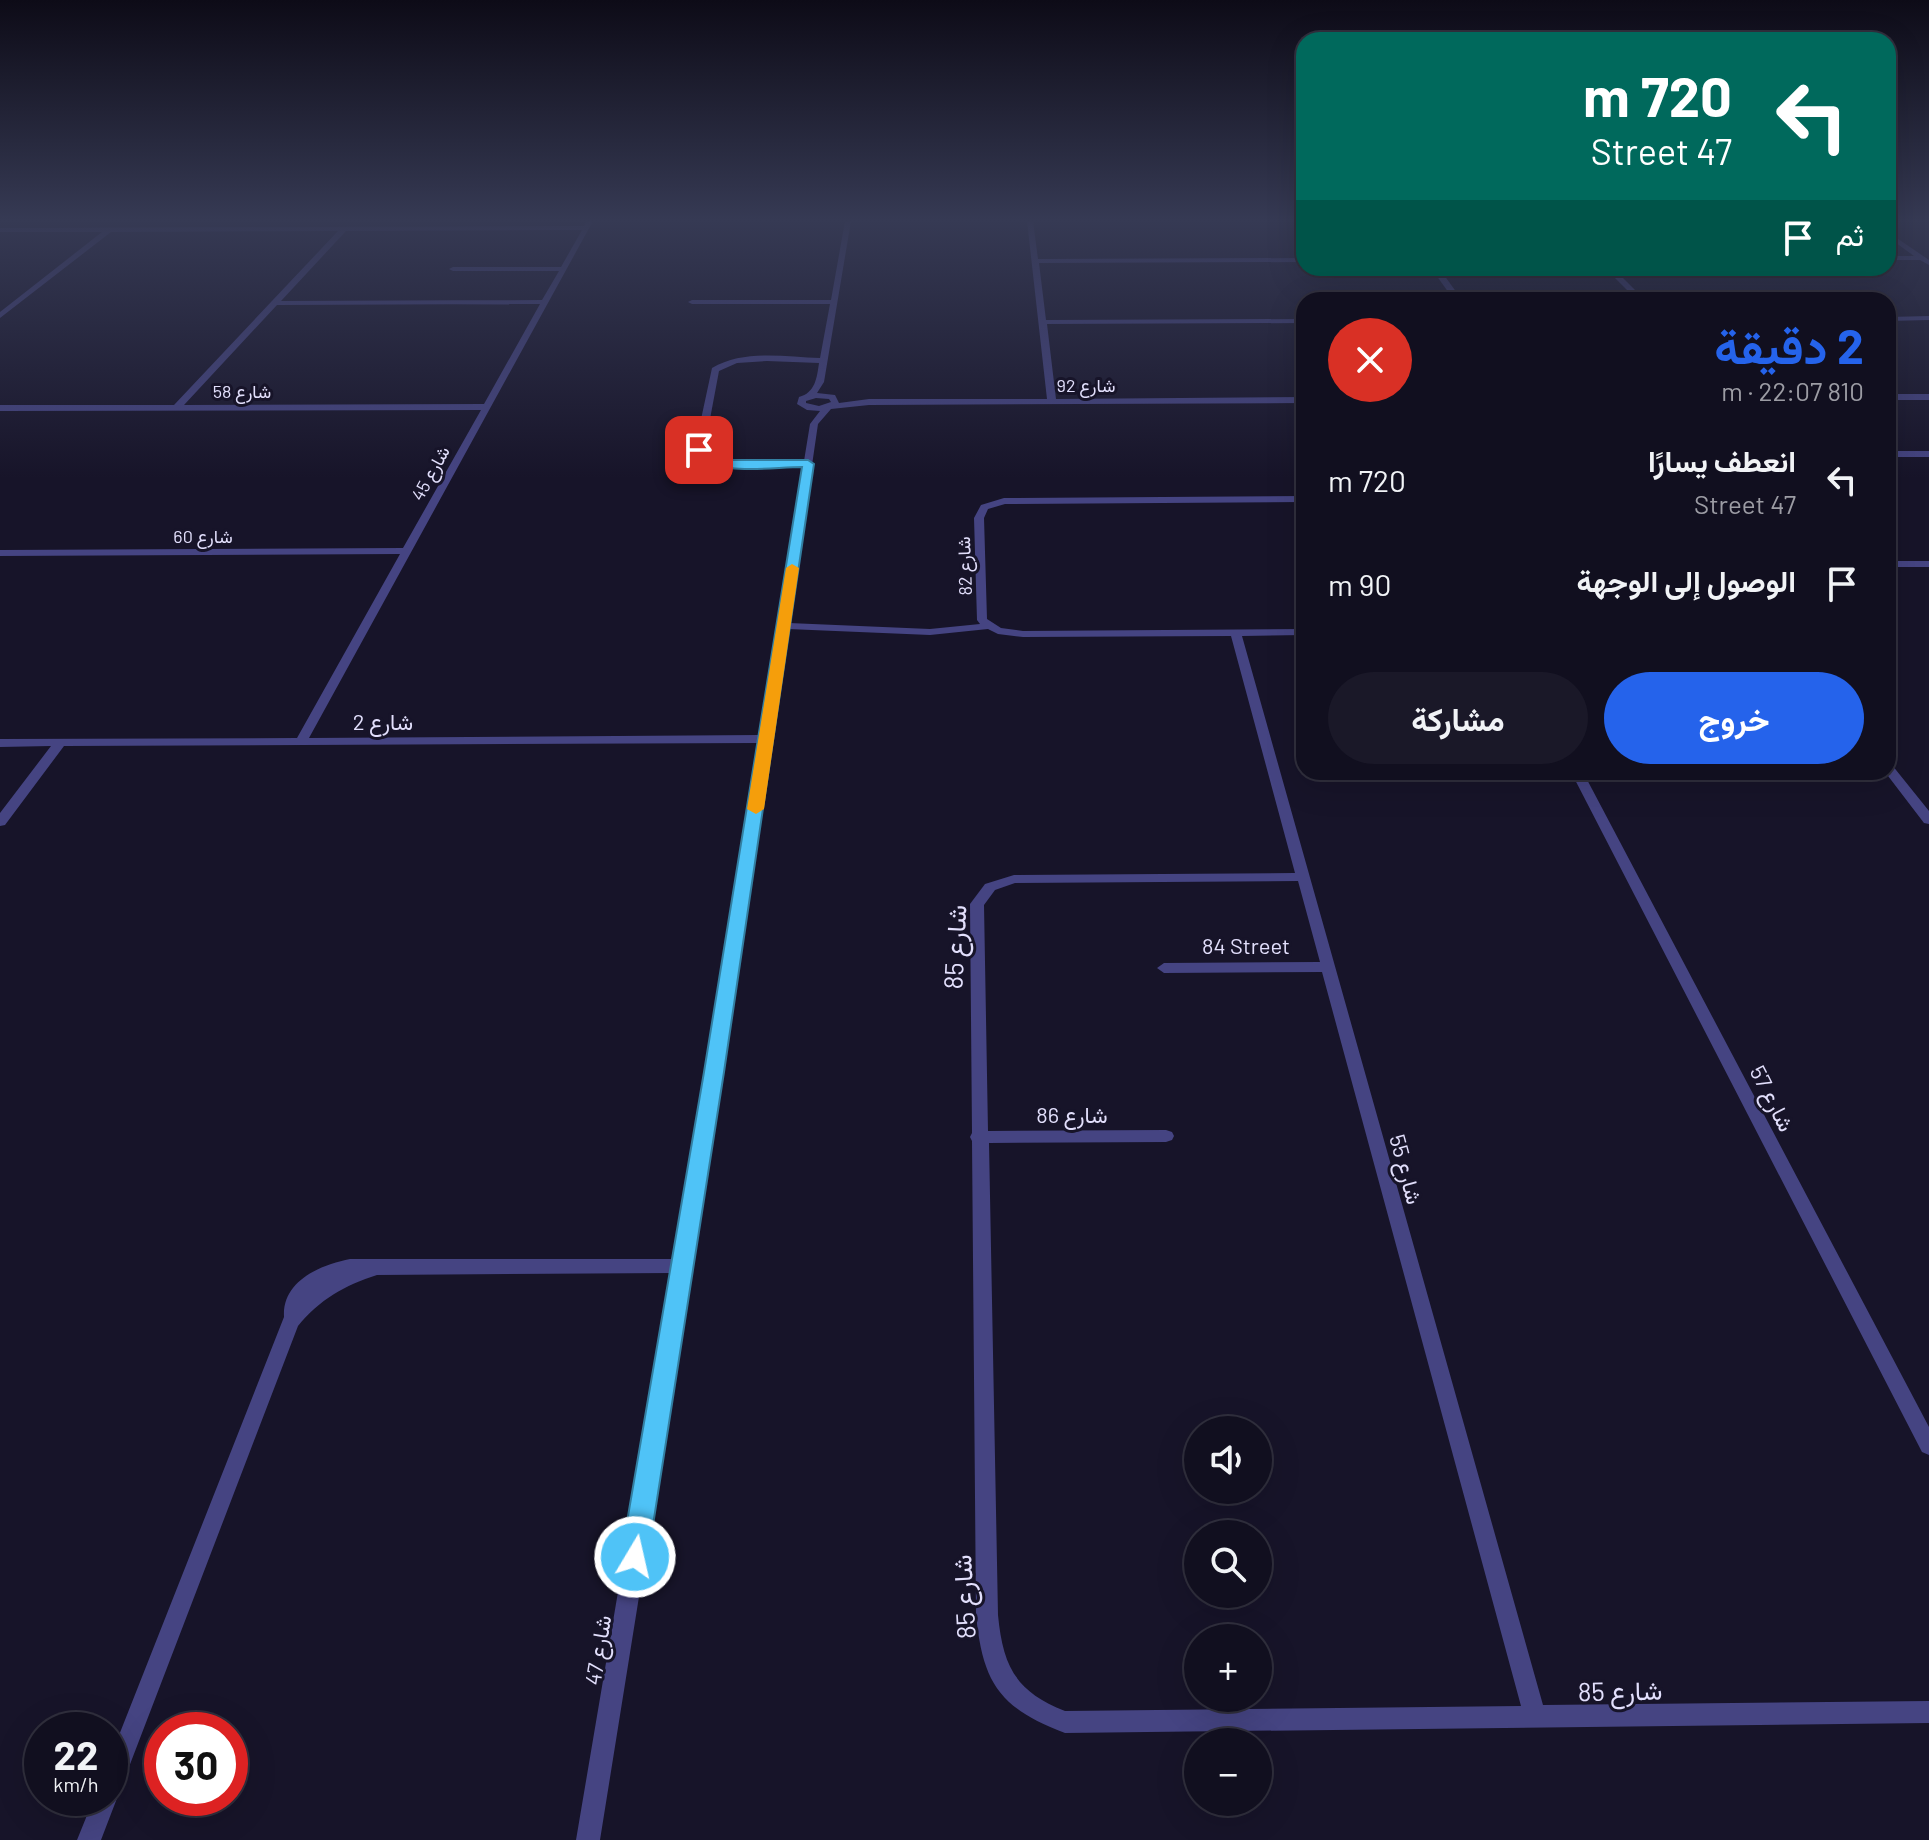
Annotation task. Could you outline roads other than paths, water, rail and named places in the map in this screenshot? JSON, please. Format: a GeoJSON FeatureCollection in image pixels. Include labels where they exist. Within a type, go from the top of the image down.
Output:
{"type":"FeatureCollection","features":[{"type":"Feature","properties":{"kind":"street"},"geometry":{"type":"LineString","coordinates":[[176,408],[271,307]]}},
{"type":"Feature","properties":{"kind":"street","name":"شارع 45"},"geometry":{"type":"LineString","coordinates":[[301,741],[540,307]]}},
{"type":"Feature","properties":{"kind":"street"},"geometry":{"type":"LineString","coordinates":[[814,424],[801,402],[820,382],[834,307]]}},
{"type":"Feature","properties":{"kind":"street"},"geometry":{"type":"LineString","coordinates":[[1041,307],[1052,401]]}},
{"type":"Feature","properties":{"kind":"street"},"geometry":{"type":"LineString","coordinates":[[1896,319],[1929,318]]}},
{"type":"Feature","properties":{"kind":"street"},"geometry":{"type":"LineString","coordinates":[[1043,322],[1296,321]]}},
{"type":"Feature","properties":{"kind":"street"},"geometry":{"type":"LineString","coordinates":[[808,464],[715,466],[697,460],[693,453],[720,370],[732,365],[771,361],[824,361]]}},
{"type":"Feature","properties":{"kind":"street"},"geometry":{"type":"LineString","coordinates":[[820,382],[830,402]]}},
{"type":"Feature","properties":{"kind":"street"},"geometry":{"type":"LineString","coordinates":[[810,396],[830,402]]}},
{"type":"Feature","properties":{"kind":"street"},"geometry":{"type":"LineString","coordinates":[[1896,397],[1929,397]]}},
{"type":"Feature","properties":{"kind":"street","name":"شارع 92"},"geometry":{"type":"LineString","coordinates":[[830,402],[1296,400]]}},
{"type":"Feature","properties":{"kind":"street"},"geometry":{"type":"LineString","coordinates":[[807,408],[830,402]]}},
{"type":"Feature","properties":{"kind":"street"},"geometry":{"type":"LineString","coordinates":[[814,424],[830,402]]}},
{"type":"Feature","properties":{"kind":"street","name":"شارع 58"},"geometry":{"type":"LineString","coordinates":[[0,408],[485,407]]}},
{"type":"Feature","properties":{"kind":"street","name":"شارع 47"},"geometry":{"type":"LineString","coordinates":[[588,1840],[683,1266],[814,424]]}},
{"type":"Feature","properties":{"kind":"street"},"geometry":{"type":"LineString","coordinates":[[1896,454],[1929,454]]}},
{"type":"Feature","properties":{"kind":"street","name":"شارع 82"},"geometry":{"type":"LineString","coordinates":[[988,626],[982,620],[979,512],[992,503],[1296,499]]}},
{"type":"Feature","properties":{"kind":"street","name":"شارع 60"},"geometry":{"type":"LineString","coordinates":[[0,553],[405,551]]}},
{"type":"Feature","properties":{"kind":"street"},"geometry":{"type":"LineString","coordinates":[[1896,564],[1929,564]]}},
{"type":"Feature","properties":{"kind":"street"},"geometry":{"type":"LineString","coordinates":[[785,626],[930,632],[988,626],[1010,634],[1296,632]]}},
{"type":"Feature","properties":{"kind":"street","name":"شارع 55"},"geometry":{"type":"LineString","coordinates":[[1236,633],[1535,1717]]}},
{"type":"Feature","properties":{"kind":"street","name":"شارع 2"},"geometry":{"type":"LineString","coordinates":[[0,743],[767,739]]}},
{"type":"Feature","properties":{"kind":"street"},"geometry":{"type":"LineString","coordinates":[[0,822],[60,743]]}},
{"type":"Feature","properties":{"kind":"street"},"geometry":{"type":"LineString","coordinates":[[1896,778],[1929,820]]}},
{"type":"Feature","properties":{"kind":"street","name":"شارع 57"},"geometry":{"type":"LineString","coordinates":[[1581,780],[1929,1446]]}},
{"type":"Feature","properties":{"kind":"street","name":"شارع 85"},"geometry":{"type":"LineString","coordinates":[[1304,877],[1014,879],[990,887],[977,904],[987,1615],[989,1643],[997,1670],[1014,1695],[1037,1713],[1065,1722],[1929,1712]]}},
{"type":"Feature","properties":{"kind":"street","name":"84 Street"},"geometry":{"type":"LineString","coordinates":[[1164,968],[1328,967]]}},
{"type":"Feature","properties":{"kind":"street","name":"شارع 86"},"geometry":{"type":"LineString","coordinates":[[978,1137],[1166,1136]]}},
{"type":"Feature","properties":{"kind":"street"},"geometry":{"type":"LineString","coordinates":[[128,1741],[291,1322],[320,1292],[347,1278],[377,1268],[683,1266]]}},
{"type":"Feature","properties":{"kind":"street"},"geometry":{"type":"LineString","coordinates":[[89,1840],[99,1816]]}}]}
